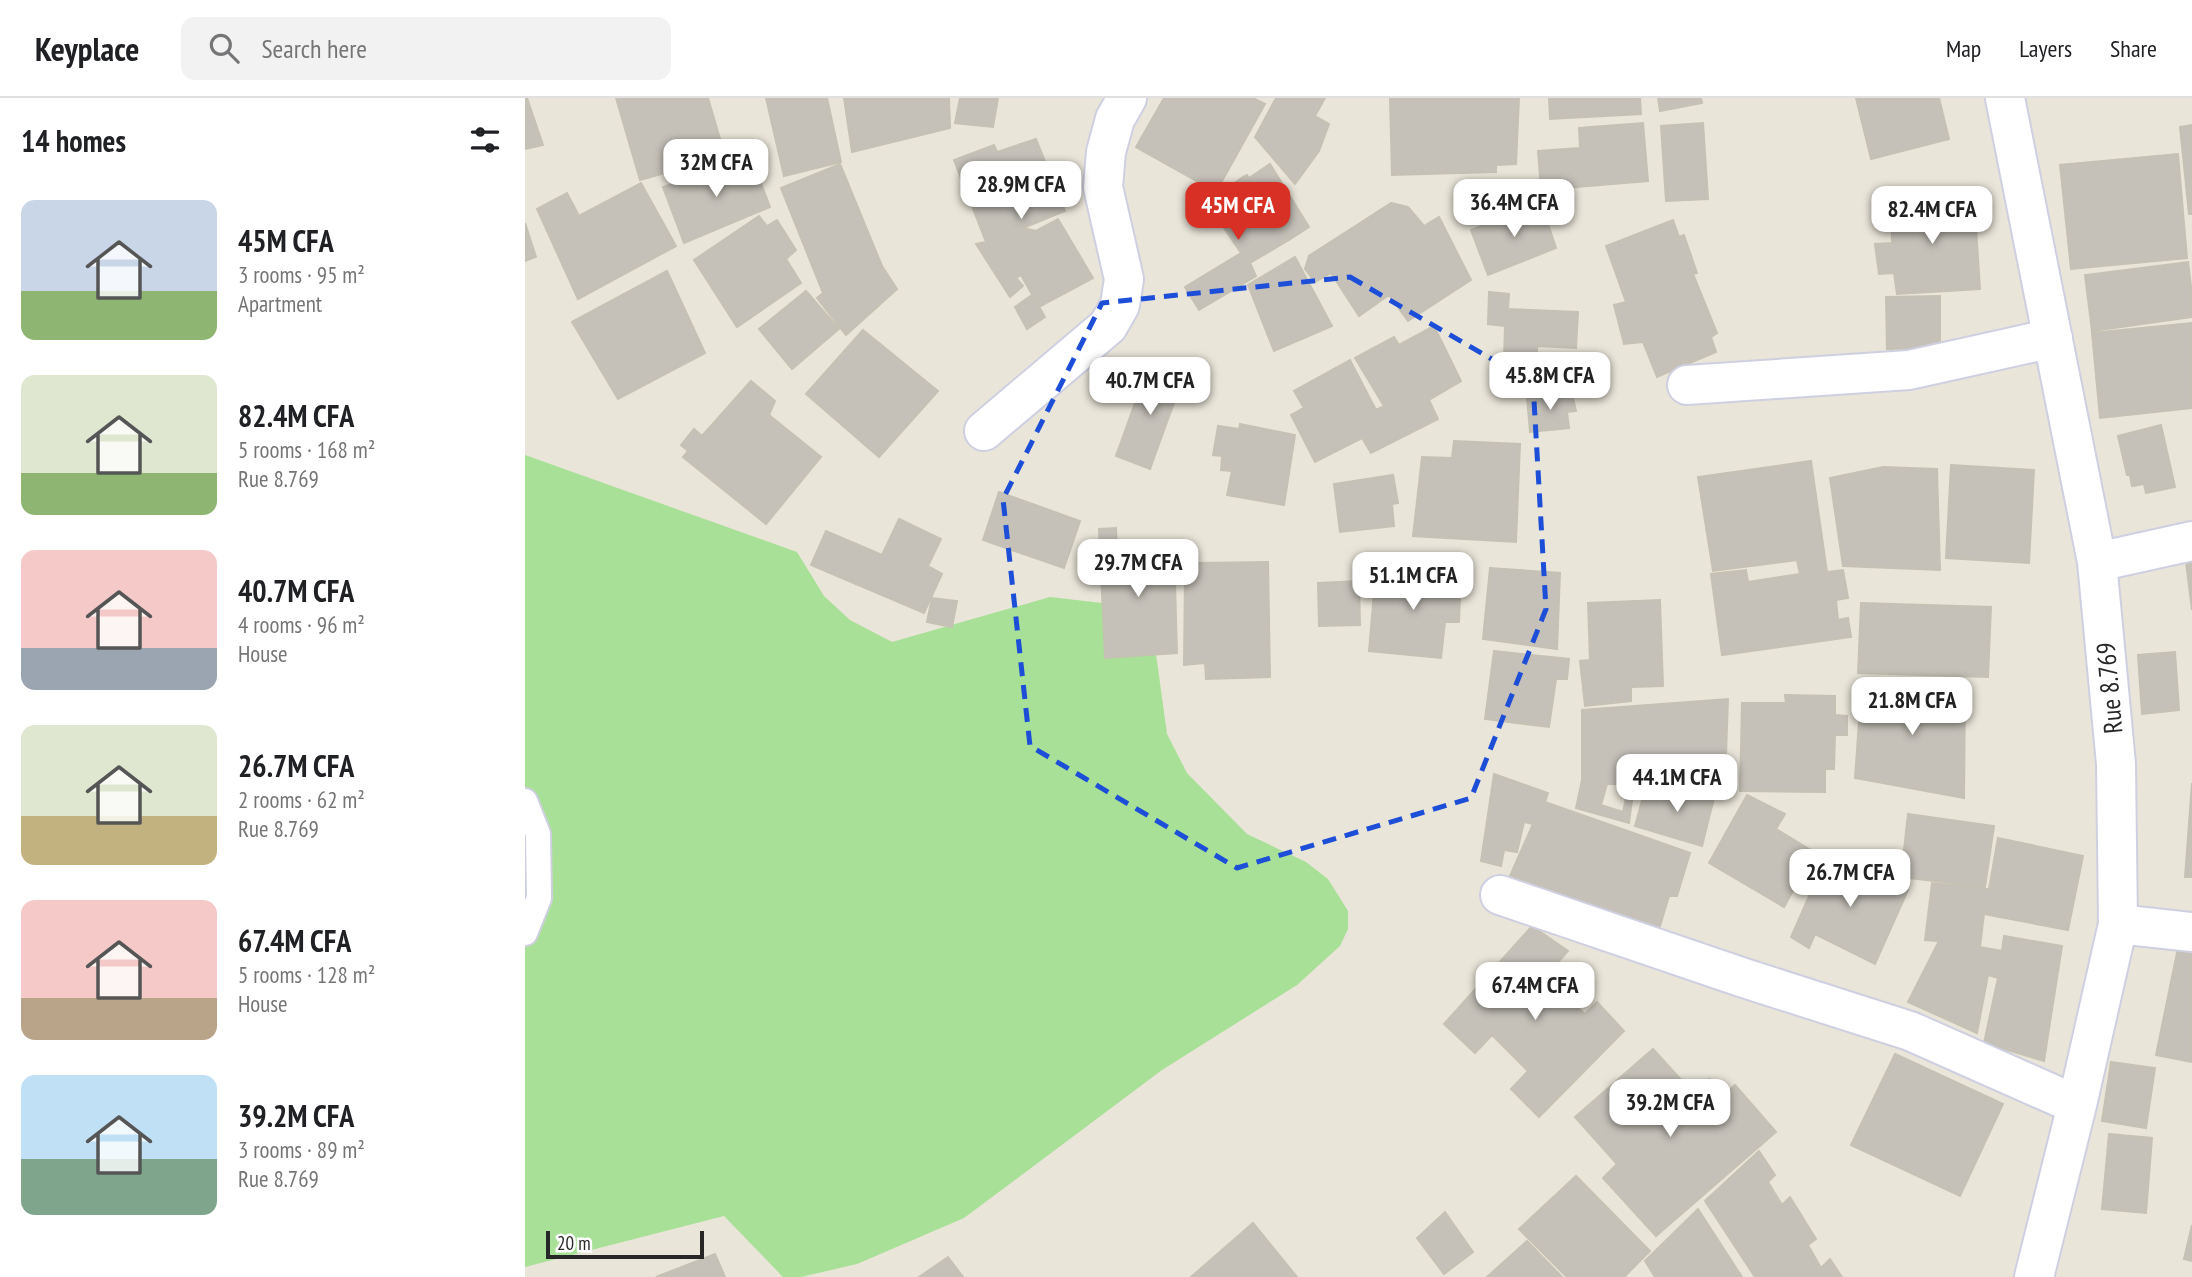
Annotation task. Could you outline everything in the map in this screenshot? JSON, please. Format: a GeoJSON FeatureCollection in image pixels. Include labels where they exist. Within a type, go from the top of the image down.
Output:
{"type":"FeatureCollection","features":[{"type":"Feature","properties":{"kind":"street"},"geometry":{"type":"LineString","coordinates":[[984,431],[1108,326],[1121,305],[1124,279],[1103,187],[1106,152],[1115,119],[1127,98]]}},
{"type":"Feature","properties":{"kind":"street","name":"Rue 8.769"},"geometry":{"type":"LineString","coordinates":[[2005,98],[2098,562],[2116,764],[2118,924],[2034,1277]]}},
{"type":"Feature","properties":{"kind":"street"},"geometry":{"type":"LineString","coordinates":[[1687,385],[1909,370],[2053,338]]}},
{"type":"Feature","properties":{"kind":"street"},"geometry":{"type":"LineString","coordinates":[[2098,562],[2192,541]]}},
{"type":"Feature","properties":{"kind":"street"},"geometry":{"type":"LineString","coordinates":[[1500,895],[1910,1031],[2077,1105]]}},
{"type":"Feature","properties":{"kind":"street"},"geometry":{"type":"LineString","coordinates":[[2118,924],[2192,932]]}},
{"type":"Feature","properties":{"kind":"lane"},"geometry":{"type":"LineString","coordinates":[[525,801],[538,834],[539,898],[525,933]]}},
{"type":"Feature","properties":{"kind":"highlighted area"},"geometry":{"type":"Polygon","coordinates":[[[1350,277],[1533,383],[1546,609],[1471,798],[1237,868],[1030,746],[1003,499],[1102,303],[1350,277]]]}},
{"type":"Feature","properties":{"kind":"green space"},"geometry":{"type":"Polygon","coordinates":[[[525,455],[797,552],[824,596],[850,620],[892,642],[1050,597],[1102,603],[1135,620],[1156,654],[1167,734],[1187,773],[1247,834],[1306,862],[1328,879],[1348,911],[1348,929],[1340,946],[1297,985],[1162,1070],[964,1218],[857,1264],[801,1277],[783,1277],[724,1216],[525,1267],[525,455]]]}},
{"type":"Feature","properties":{"kind":"building"},"geometry":{"type":"Polygon","coordinates":[[[525,98],[543,145],[525,149],[525,98]]]}},
{"type":"Feature","properties":{"kind":"building"},"geometry":{"type":"Polygon","coordinates":[[[616,98],[708,98],[725,156],[640,180],[616,98]]]}},
{"type":"Feature","properties":{"kind":"building"},"geometry":{"type":"Polygon","coordinates":[[[766,98],[827,98],[841,162],[784,176],[766,98]]]}},
{"type":"Feature","properties":{"kind":"building"},"geometry":{"type":"Polygon","coordinates":[[[844,98],[949,98],[950,128],[852,152],[844,98]]]}},
{"type":"Feature","properties":{"kind":"building"},"geometry":{"type":"Polygon","coordinates":[[[960,98],[998,98],[993,127],[955,123],[960,98]]]}},
{"type":"Feature","properties":{"kind":"building"},"geometry":{"type":"Polygon","coordinates":[[[1164,98],[1253,98],[1265,104],[1216,192],[1136,147],[1164,98]]]}},
{"type":"Feature","properties":{"kind":"building"},"geometry":{"type":"Polygon","coordinates":[[[1276,98],[1325,98],[1315,116],[1329,124],[1319,151],[1295,184],[1255,137],[1276,98]]]}},
{"type":"Feature","properties":{"kind":"building"},"geometry":{"type":"Polygon","coordinates":[[[1390,98],[1519,98],[1516,164],[1496,165],[1496,172],[1392,175],[1390,98]]]}},
{"type":"Feature","properties":{"kind":"building"},"geometry":{"type":"Polygon","coordinates":[[[1549,98],[1640,98],[1641,114],[1550,119],[1549,98]]]}},
{"type":"Feature","properties":{"kind":"building"},"geometry":{"type":"Polygon","coordinates":[[[1658,98],[1701,98],[1702,103],[1660,111],[1658,98]]]}},
{"type":"Feature","properties":{"kind":"building"},"geometry":{"type":"Polygon","coordinates":[[[1856,98],[1939,98],[1949,139],[1871,159],[1856,98]]]}},
{"type":"Feature","properties":{"kind":"building"},"geometry":{"type":"Polygon","coordinates":[[[1643,123],[1648,181],[1541,190],[1538,151],[1580,148],[1579,128],[1643,123]]]}},
{"type":"Feature","properties":{"kind":"building"},"geometry":{"type":"Polygon","coordinates":[[[1703,123],[1708,199],[1666,201],[1661,126],[1703,123]]]}},
{"type":"Feature","properties":{"kind":"building"},"geometry":{"type":"Polygon","coordinates":[[[2192,125],[2192,214],[2189,214],[2180,127],[2192,125]]]}},
{"type":"Feature","properties":{"kind":"building"},"geometry":{"type":"Polygon","coordinates":[[[1036,139],[1065,211],[1023,228],[1036,231],[1058,219],[1093,278],[1039,307],[1021,275],[1016,278],[1023,286],[1010,297],[976,244],[986,242],[954,160],[994,145],[997,152],[1036,139]]]}},
{"type":"Feature","properties":{"kind":"building"},"geometry":{"type":"Polygon","coordinates":[[[2178,154],[2187,258],[2071,269],[2060,165],[2178,154]]]}},
{"type":"Feature","properties":{"kind":"building"},"geometry":{"type":"Polygon","coordinates":[[[751,157],[770,207],[684,243],[663,187],[751,157]]]}},
{"type":"Feature","properties":{"kind":"building"},"geometry":{"type":"Polygon","coordinates":[[[840,164],[882,266],[897,289],[846,335],[817,298],[823,293],[781,188],[840,164]]]}},
{"type":"Feature","properties":{"kind":"building"},"geometry":{"type":"Polygon","coordinates":[[[1270,164],[1309,227],[1289,240],[1243,177],[1247,175],[1249,178],[1270,164]]]}},
{"type":"Feature","properties":{"kind":"building"},"geometry":{"type":"Polygon","coordinates":[[[1243,177],[1289,240],[1250,263],[1256,276],[1199,310],[1185,287],[1241,253],[1207,203],[1243,177]]]}},
{"type":"Feature","properties":{"kind":"building"},"geometry":{"type":"Polygon","coordinates":[[[641,183],[676,246],[578,299],[537,209],[567,193],[579,216],[641,183]]]}},
{"type":"Feature","properties":{"kind":"building"},"geometry":{"type":"Polygon","coordinates":[[[1974,196],[1980,289],[1897,294],[1894,273],[1879,274],[1875,244],[1892,243],[1891,202],[1974,196]]]}},
{"type":"Feature","properties":{"kind":"building"},"geometry":{"type":"Polygon","coordinates":[[[1391,203],[1408,207],[1424,226],[1439,217],[1471,280],[1408,321],[1389,295],[1359,316],[1331,273],[1315,282],[1305,269],[1309,256],[1391,203]]]}},
{"type":"Feature","properties":{"kind":"building"},"geometry":{"type":"Polygon","coordinates":[[[1541,203],[1556,248],[1488,275],[1471,230],[1541,203]]]}},
{"type":"Feature","properties":{"kind":"building"},"geometry":{"type":"Polygon","coordinates":[[[759,216],[767,226],[777,220],[796,250],[786,259],[801,283],[737,327],[694,260],[759,216]]]}},
{"type":"Feature","properties":{"kind":"building"},"geometry":{"type":"Polygon","coordinates":[[[1673,220],[1679,237],[1684,235],[1697,273],[1693,274],[1717,333],[1711,337],[1716,352],[1657,377],[1643,342],[1624,344],[1614,305],[1626,302],[1606,246],[1673,220]]]}},
{"type":"Feature","properties":{"kind":"building"},"geometry":{"type":"Polygon","coordinates":[[[525,223],[536,257],[525,261],[525,223]]]}},
{"type":"Feature","properties":{"kind":"building"},"geometry":{"type":"Polygon","coordinates":[[[1295,257],[1332,326],[1274,351],[1248,285],[1295,257]]]}},
{"type":"Feature","properties":{"kind":"building"},"geometry":{"type":"Polygon","coordinates":[[[2188,262],[2192,317],[2092,331],[2085,275],[2188,262]]]}},
{"type":"Feature","properties":{"kind":"building"},"geometry":{"type":"Polygon","coordinates":[[[667,271],[705,353],[618,399],[572,322],[667,271]]]}},
{"type":"Feature","properties":{"kind":"building"},"geometry":{"type":"Polygon","coordinates":[[[806,291],[839,329],[792,369],[759,329],[806,291]]]}},
{"type":"Feature","properties":{"kind":"building"},"geometry":{"type":"Polygon","coordinates":[[[1489,292],[1509,294],[1508,309],[1578,312],[1576,348],[1537,346],[1537,361],[1504,360],[1505,326],[1488,324],[1489,292]]]}},
{"type":"Feature","properties":{"kind":"building"},"geometry":{"type":"Polygon","coordinates":[[[1032,295],[1045,317],[1027,329],[1015,307],[1032,295]]]}},
{"type":"Feature","properties":{"kind":"building"},"geometry":{"type":"Polygon","coordinates":[[[1940,296],[1940,348],[1887,349],[1886,297],[1940,296]]]}},
{"type":"Feature","properties":{"kind":"building"},"geometry":{"type":"Polygon","coordinates":[[[2192,323],[2192,408],[2100,418],[2092,333],[2192,323]]]}},
{"type":"Feature","properties":{"kind":"building"},"geometry":{"type":"Polygon","coordinates":[[[1434,326],[1461,381],[1429,400],[1438,419],[1371,453],[1362,438],[1315,462],[1291,415],[1304,408],[1294,391],[1350,360],[1376,410],[1384,406],[1355,358],[1394,337],[1399,345],[1434,326]]]}},
{"type":"Feature","properties":{"kind":"building"},"geometry":{"type":"Polygon","coordinates":[[[863,330],[938,391],[879,457],[806,394],[863,330]]]}},
{"type":"Feature","properties":{"kind":"building"},"geometry":{"type":"Polygon","coordinates":[[[1148,367],[1184,375],[1150,469],[1116,456],[1148,367]]]}},
{"type":"Feature","properties":{"kind":"building"},"geometry":{"type":"Polygon","coordinates":[[[751,381],[775,401],[769,415],[821,457],[766,524],[683,457],[688,451],[681,445],[694,429],[702,436],[751,381]]]}},
{"type":"Feature","properties":{"kind":"building"},"geometry":{"type":"Polygon","coordinates":[[[1572,394],[1576,411],[1567,412],[1569,428],[1530,432],[1527,398],[1572,394]]]}},
{"type":"Feature","properties":{"kind":"building"},"geometry":{"type":"Polygon","coordinates":[[[1240,424],[1295,435],[1284,505],[1227,495],[1232,471],[1221,470],[1222,456],[1213,455],[1218,426],[1239,429],[1240,424]]]}},
{"type":"Feature","properties":{"kind":"building"},"geometry":{"type":"Polygon","coordinates":[[[2161,425],[2175,487],[2146,493],[2144,484],[2132,486],[2118,436],[2161,425]]]}},
{"type":"Feature","properties":{"kind":"building"},"geometry":{"type":"Polygon","coordinates":[[[1454,441],[1520,444],[1516,542],[1413,536],[1422,457],[1452,458],[1454,441]]]}},
{"type":"Feature","properties":{"kind":"building"},"geometry":{"type":"Polygon","coordinates":[[[1811,461],[1827,572],[1843,570],[1848,598],[1836,600],[1838,620],[1848,618],[1851,637],[1722,655],[1711,574],[1746,570],[1748,582],[1800,574],[1797,560],[1713,571],[1698,477],[1811,461]]]}},
{"type":"Feature","properties":{"kind":"building"},"geometry":{"type":"Polygon","coordinates":[[[1951,465],[2034,470],[2029,563],[1946,558],[1951,465]]]}},
{"type":"Feature","properties":{"kind":"building"},"geometry":{"type":"Polygon","coordinates":[[[1883,467],[1937,469],[1940,570],[1843,566],[1830,478],[1883,467]]]}},
{"type":"Feature","properties":{"kind":"building"},"geometry":{"type":"Polygon","coordinates":[[[1393,475],[1398,503],[1392,504],[1394,526],[1340,532],[1334,484],[1393,475]]]}},
{"type":"Feature","properties":{"kind":"building"},"geometry":{"type":"Polygon","coordinates":[[[999,492],[1080,521],[1064,568],[983,540],[999,492]]]}},
{"type":"Feature","properties":{"kind":"building"},"geometry":{"type":"Polygon","coordinates":[[[899,519],[941,539],[928,566],[942,574],[924,613],[811,565],[826,531],[882,555],[899,519]]]}},
{"type":"Feature","properties":{"kind":"building"},"geometry":{"type":"Polygon","coordinates":[[[1116,528],[1117,550],[1174,547],[1177,653],[1105,658],[1099,529],[1116,528]]]}},
{"type":"Feature","properties":{"kind":"building"},"geometry":{"type":"Polygon","coordinates":[[[2192,553],[2192,610],[2185,554],[2192,553]]]}},
{"type":"Feature","properties":{"kind":"building"},"geometry":{"type":"Polygon","coordinates":[[[1268,562],[1270,677],[1206,679],[1205,663],[1184,665],[1185,572],[1197,572],[1197,563],[1268,562]]]}},
{"type":"Feature","properties":{"kind":"building"},"geometry":{"type":"Polygon","coordinates":[[[1376,568],[1461,576],[1459,622],[1445,622],[1441,658],[1369,651],[1376,568]]]}},
{"type":"Feature","properties":{"kind":"building"},"geometry":{"type":"Polygon","coordinates":[[[1490,568],[1560,573],[1557,649],[1483,639],[1490,568]]]}},
{"type":"Feature","properties":{"kind":"building"},"geometry":{"type":"Polygon","coordinates":[[[1359,581],[1360,625],[1319,626],[1318,583],[1359,581]]]}},
{"type":"Feature","properties":{"kind":"building"},"geometry":{"type":"Polygon","coordinates":[[[932,598],[957,601],[952,627],[927,622],[932,598]]]}},
{"type":"Feature","properties":{"kind":"building"},"geometry":{"type":"Polygon","coordinates":[[[1660,600],[1663,686],[1631,687],[1631,701],[1585,706],[1580,661],[1590,660],[1588,603],[1660,600]]]}},
{"type":"Feature","properties":{"kind":"building"},"geometry":{"type":"Polygon","coordinates":[[[1861,603],[1991,607],[1988,677],[1858,673],[1861,603]]]}},
{"type":"Feature","properties":{"kind":"building"},"geometry":{"type":"Polygon","coordinates":[[[1494,651],[1569,659],[1567,679],[1556,679],[1549,727],[1485,719],[1494,651]]]}},
{"type":"Feature","properties":{"kind":"building"},"geometry":{"type":"Polygon","coordinates":[[[2175,652],[2179,710],[2142,714],[2138,655],[2175,652]]]}},
{"type":"Feature","properties":{"kind":"building"},"geometry":{"type":"Polygon","coordinates":[[[1862,680],[1965,690],[1964,798],[1855,778],[1862,680]]]}},
{"type":"Feature","properties":{"kind":"building"},"geometry":{"type":"Polygon","coordinates":[[[1785,695],[1835,696],[1835,715],[1847,716],[1847,735],[1835,735],[1834,769],[1825,769],[1825,792],[1740,791],[1742,703],[1786,703],[1785,695]]]}},
{"type":"Feature","properties":{"kind":"building"},"geometry":{"type":"Polygon","coordinates":[[[1728,699],[1725,784],[1607,784],[1601,805],[1623,812],[1626,798],[1632,800],[1629,823],[1576,808],[1582,780],[1582,710],[1728,699]]]}},
{"type":"Feature","properties":{"kind":"building"},"geometry":{"type":"Polygon","coordinates":[[[1494,774],[1548,793],[1545,802],[1690,853],[1677,896],[1669,896],[1657,936],[1510,876],[1533,824],[1524,822],[1517,852],[1504,850],[1501,866],[1481,861],[1494,774]]]}},
{"type":"Feature","properties":{"kind":"building"},"geometry":{"type":"Polygon","coordinates":[[[2192,783],[2192,877],[2185,877],[2192,783]]]}},
{"type":"Feature","properties":{"kind":"building"},"geometry":{"type":"Polygon","coordinates":[[[1684,786],[1715,794],[1702,846],[1635,826],[1645,790],[1680,798],[1684,786]]]}},
{"type":"Feature","properties":{"kind":"building"},"geometry":{"type":"Polygon","coordinates":[[[1747,795],[1785,814],[1776,829],[1814,852],[1784,907],[1709,863],[1747,795]]]}},
{"type":"Feature","properties":{"kind":"building"},"geometry":{"type":"Polygon","coordinates":[[[1908,814],[1994,826],[1985,887],[1901,877],[1908,814]]]}},
{"type":"Feature","properties":{"kind":"building"},"geometry":{"type":"Polygon","coordinates":[[[1998,838],[2083,856],[2068,930],[1984,914],[1980,947],[2002,951],[2004,936],[2062,946],[2044,1061],[1984,1043],[1998,978],[1988,975],[1977,1033],[1908,1002],[1939,941],[1925,940],[1932,883],[1989,889],[1998,838]]]}},
{"type":"Feature","properties":{"kind":"building"},"geometry":{"type":"Polygon","coordinates":[[[1829,851],[1908,890],[1875,964],[1815,934],[1809,948],[1791,937],[1829,851]]]}},
{"type":"Feature","properties":{"kind":"building"},"geometry":{"type":"Polygon","coordinates":[[[1532,926],[1568,951],[1544,978],[1585,1014],[1597,1002],[1624,1031],[1539,1117],[1511,1089],[1528,1071],[1492,1035],[1475,1053],[1444,1024],[1532,926]]]}},
{"type":"Feature","properties":{"kind":"building"},"geometry":{"type":"Polygon","coordinates":[[[2179,943],[2192,945],[2192,1062],[2156,1055],[2179,943]]]}},
{"type":"Feature","properties":{"kind":"building"},"geometry":{"type":"Polygon","coordinates":[[[1653,1049],[1693,1093],[1709,1079],[1723,1096],[1735,1085],[1776,1132],[1656,1236],[1603,1178],[1617,1164],[1575,1117],[1653,1049]]]}},
{"type":"Feature","properties":{"kind":"building"},"geometry":{"type":"Polygon","coordinates":[[[1895,1054],[2003,1104],[1960,1196],[1851,1145],[1895,1054]]]}},
{"type":"Feature","properties":{"kind":"building"},"geometry":{"type":"Polygon","coordinates":[[[2111,1062],[2155,1068],[2146,1128],[2102,1121],[2111,1062]]]}},
{"type":"Feature","properties":{"kind":"building"},"geometry":{"type":"Polygon","coordinates":[[[2109,1134],[2152,1138],[2146,1213],[2102,1209],[2109,1134]]]}},
{"type":"Feature","properties":{"kind":"building"},"geometry":{"type":"Polygon","coordinates":[[[1759,1151],[1775,1175],[1768,1182],[1782,1205],[1790,1197],[1816,1239],[1808,1245],[1821,1268],[1830,1259],[1842,1277],[1755,1277],[1705,1201],[1759,1151]]]}},
{"type":"Feature","properties":{"kind":"building"},"geometry":{"type":"Polygon","coordinates":[[[1576,1176],[1650,1251],[1624,1277],[1567,1277],[1519,1229],[1576,1176]]]}},
{"type":"Feature","properties":{"kind":"building"},"geometry":{"type":"Polygon","coordinates":[[[1698,1209],[1742,1277],[1655,1277],[1645,1261],[1698,1209]]]}},
{"type":"Feature","properties":{"kind":"building"},"geometry":{"type":"Polygon","coordinates":[[[1445,1212],[1473,1252],[1444,1274],[1417,1238],[1445,1212]]]}},
{"type":"Feature","properties":{"kind":"building"},"geometry":{"type":"Polygon","coordinates":[[[1253,1223],[1297,1277],[1191,1277],[1253,1223]]]}},
{"type":"Feature","properties":{"kind":"building"},"geometry":{"type":"Polygon","coordinates":[[[2192,1225],[2192,1261],[2184,1259],[2192,1225]]]}},
{"type":"Feature","properties":{"kind":"building"},"geometry":{"type":"Polygon","coordinates":[[[1527,1241],[1562,1277],[1487,1277],[1527,1241]]]}},
{"type":"Feature","properties":{"kind":"building"},"geometry":{"type":"Polygon","coordinates":[[[715,1254],[725,1277],[656,1277],[715,1254]]]}},
{"type":"Feature","properties":{"kind":"building"},"geometry":{"type":"Polygon","coordinates":[[[948,1257],[963,1277],[919,1277],[948,1257]]]}}]}
